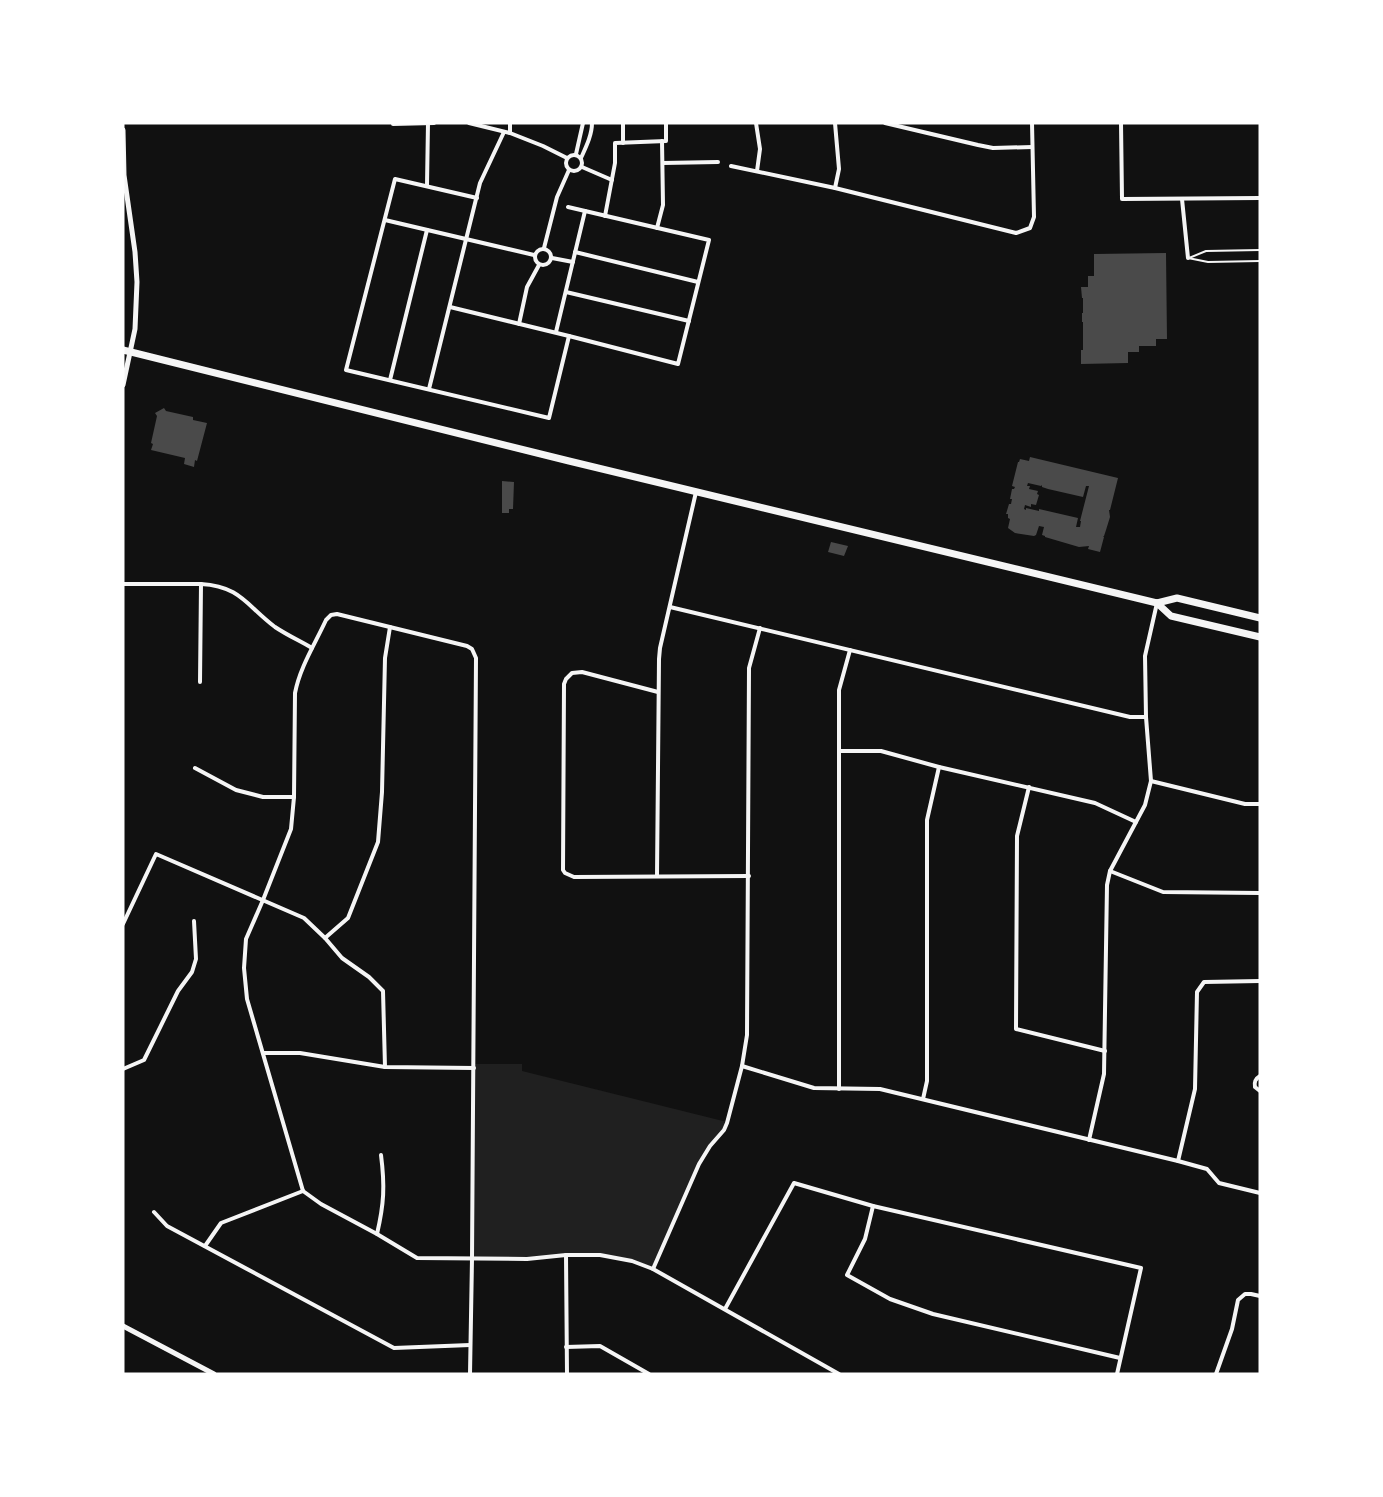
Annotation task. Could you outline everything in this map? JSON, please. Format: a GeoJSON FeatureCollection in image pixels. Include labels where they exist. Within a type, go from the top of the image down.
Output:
{"type":"FeatureCollection","features":[{"type":"Feature","properties":{"kind":"main road"},"geometry":{"type":"LineString","coordinates":[[127,351],[1157,603],[1177,598],[1260,618]]}},
{"type":"Feature","properties":{"kind":"main road"},"geometry":{"type":"LineString","coordinates":[[1157,603],[1171,616],[1260,638]]}},
{"type":"Feature","properties":{"kind":"street"},"geometry":{"type":"LineString","coordinates":[[427,186],[428,123]]}},
{"type":"Feature","properties":{"kind":"street"},"geometry":{"type":"LineString","coordinates":[[393,124],[434,123]]}},
{"type":"Feature","properties":{"kind":"street"},"geometry":{"type":"LineString","coordinates":[[469,123],[510,133],[567,158]]}},
{"type":"Feature","properties":{"kind":"street"},"geometry":{"type":"LineString","coordinates":[[510,123],[510,133]]}},
{"type":"Feature","properties":{"kind":"street"},"geometry":{"type":"LineString","coordinates":[[576,155],[583,123]]}},
{"type":"Feature","properties":{"kind":"street"},"geometry":{"type":"LineString","coordinates":[[581,158],[592,123]]}},
{"type":"Feature","properties":{"kind":"street"},"geometry":{"type":"LineString","coordinates":[[622,123],[623,143]]}},
{"type":"Feature","properties":{"kind":"street"},"geometry":{"type":"LineString","coordinates":[[605,216],[615,163],[615,143],[666,141],[666,123]]}},
{"type":"Feature","properties":{"kind":"street"},"geometry":{"type":"LineString","coordinates":[[756,123],[760,149],[757,171]]}},
{"type":"Feature","properties":{"kind":"street"},"geometry":{"type":"LineString","coordinates":[[835,123],[839,169],[835,188]]}},
{"type":"Feature","properties":{"kind":"street"},"geometry":{"type":"LineString","coordinates":[[885,123],[993,148],[1032,147]]}},
{"type":"Feature","properties":{"kind":"street"},"geometry":{"type":"LineString","coordinates":[[730,166],[835,188],[1016,233],[1030,228],[1034,217],[1032,123]]}},
{"type":"Feature","properties":{"kind":"street"},"geometry":{"type":"LineString","coordinates":[[1121,123],[1122,199],[1260,198]]}},
{"type":"Feature","properties":{"kind":"street"},"geometry":{"type":"LineString","coordinates":[[123,130],[124,175],[137,282],[135,329],[127,351],[123,385]]}},
{"type":"Feature","properties":{"kind":"street"},"geometry":{"type":"LineString","coordinates":[[429,389],[480,183],[504,132]]}},
{"type":"Feature","properties":{"kind":"street"},"geometry":{"type":"LineString","coordinates":[[657,228],[663,205],[662,141]]}},
{"type":"Feature","properties":{"kind":"street"},"geometry":{"type":"LineString","coordinates":[[572,154],[576,155],[583,160],[582,167],[576,171],[570,170],[566,165],[567,158],[572,154]]}},
{"type":"Feature","properties":{"kind":"street"},"geometry":{"type":"LineString","coordinates":[[663,163],[718,162]]}},
{"type":"Feature","properties":{"kind":"street"},"geometry":{"type":"LineString","coordinates":[[582,167],[612,180]]}},
{"type":"Feature","properties":{"kind":"street"},"geometry":{"type":"LineString","coordinates":[[544,248],[557,197],[570,170]]}},
{"type":"Feature","properties":{"kind":"street"},"geometry":{"type":"LineString","coordinates":[[477,198],[395,179],[346,370],[549,418],[570,336]]}},
{"type":"Feature","properties":{"kind":"street"},"geometry":{"type":"LineString","coordinates":[[1182,199],[1188,258]]}},
{"type":"Feature","properties":{"kind":"street"},"geometry":{"type":"LineString","coordinates":[[450,308],[556,332],[678,364],[708,240],[568,207]]}},
{"type":"Feature","properties":{"kind":"street"},"geometry":{"type":"LineString","coordinates":[[556,332],[585,211]]}},
{"type":"Feature","properties":{"kind":"street"},"geometry":{"type":"LineString","coordinates":[[385,220],[534,255]]}},
{"type":"Feature","properties":{"kind":"street"},"geometry":{"type":"LineString","coordinates":[[390,380],[427,230]]}},
{"type":"Feature","properties":{"kind":"street"},"geometry":{"type":"LineString","coordinates":[[534,255],[538,250],[544,248]]}},
{"type":"Feature","properties":{"kind":"street"},"geometry":{"type":"LineString","coordinates":[[539,265],[549,264],[552,258],[550,252],[544,248]]}},
{"type":"Feature","properties":{"kind":"street"},"geometry":{"type":"LineString","coordinates":[[575,252],[698,282]]}},
{"type":"Feature","properties":{"kind":"street"},"geometry":{"type":"LineString","coordinates":[[534,255],[539,265]]}},
{"type":"Feature","properties":{"kind":"street"},"geometry":{"type":"LineString","coordinates":[[552,258],[573,262]]}},
{"type":"Feature","properties":{"kind":"street"},"geometry":{"type":"LineString","coordinates":[[519,324],[527,287],[539,265]]}},
{"type":"Feature","properties":{"kind":"street"},"geometry":{"type":"LineString","coordinates":[[566,292],[689,321]]}},
{"type":"Feature","properties":{"kind":"street"},"geometry":{"type":"LineString","coordinates":[[657,876],[660,648],[696,491]]}},
{"type":"Feature","properties":{"kind":"street"},"geometry":{"type":"LineString","coordinates":[[123,584],[201,584],[226,588],[278,629],[312,648]]}},
{"type":"Feature","properties":{"kind":"street"},"geometry":{"type":"LineString","coordinates":[[200,682],[201,584]]}},
{"type":"Feature","properties":{"kind":"street"},"geometry":{"type":"LineString","coordinates":[[1089,1140],[1104,1074],[1107,885],[1110,871],[1145,805],[1151,781],[1146,717],[1145,656],[1157,603]]}},
{"type":"Feature","properties":{"kind":"street"},"geometry":{"type":"LineString","coordinates":[[670,607],[1130,717],[1146,717]]}},
{"type":"Feature","properties":{"kind":"street"},"geometry":{"type":"LineString","coordinates":[[470,1374],[472,1259],[474,1068],[476,658],[472,649],[467,646],[344,615],[331,615],[326,620],[300,674],[295,693],[294,797],[291,829],[246,939],[244,968],[247,999],[303,1191],[321,1204],[417,1258],[472,1259],[527,1259],[566,1255],[600,1255],[632,1261],[653,1269],[839,1374]]}},
{"type":"Feature","properties":{"kind":"street"},"geometry":{"type":"LineString","coordinates":[[325,938],[348,918],[378,842],[382,792],[385,658],[390,627]]}},
{"type":"Feature","properties":{"kind":"street"},"geometry":{"type":"LineString","coordinates":[[653,1269],[699,1164],[710,1146],[724,1130],[742,1066],[747,1035],[749,668],[760,628]]}},
{"type":"Feature","properties":{"kind":"street"},"geometry":{"type":"LineString","coordinates":[[839,1089],[839,690],[850,650]]}},
{"type":"Feature","properties":{"kind":"street"},"geometry":{"type":"LineString","coordinates":[[658,692],[582,672],[568,675],[564,684],[563,864],[566,873],[574,877],[749,876]]}},
{"type":"Feature","properties":{"kind":"street"},"geometry":{"type":"LineString","coordinates":[[839,751],[881,751],[939,767],[1095,803],[1136,822]]}},
{"type":"Feature","properties":{"kind":"street"},"geometry":{"type":"LineString","coordinates":[[923,1099],[927,1081],[927,820],[939,767]]}},
{"type":"Feature","properties":{"kind":"street"},"geometry":{"type":"LineString","coordinates":[[195,768],[236,790],[263,797],[294,797]]}},
{"type":"Feature","properties":{"kind":"street"},"geometry":{"type":"LineString","coordinates":[[1151,781],[1245,804],[1260,804]]}},
{"type":"Feature","properties":{"kind":"street"},"geometry":{"type":"LineString","coordinates":[[1029,787],[1017,836],[1016,1029],[1105,1051]]}},
{"type":"Feature","properties":{"kind":"street"},"geometry":{"type":"LineString","coordinates":[[123,924],[156,854],[304,918],[342,958],[369,977],[383,991],[385,1067]]}},
{"type":"Feature","properties":{"kind":"street"},"geometry":{"type":"LineString","coordinates":[[1110,871],[1163,892],[1260,893]]}},
{"type":"Feature","properties":{"kind":"street"},"geometry":{"type":"LineString","coordinates":[[123,1069],[144,1060],[178,991],[192,972],[196,958],[194,921]]}},
{"type":"Feature","properties":{"kind":"street"},"geometry":{"type":"LineString","coordinates":[[1178,1161],[1195,1089],[1197,992],[1204,981],[1260,981]]}},
{"type":"Feature","properties":{"kind":"street"},"geometry":{"type":"LineString","coordinates":[[263,1053],[300,1053],[385,1067],[474,1068]]}},
{"type":"Feature","properties":{"kind":"street"},"geometry":{"type":"LineString","coordinates":[[742,1066],[814,1088],[880,1089],[1178,1161],[1207,1169],[1219,1183],[1260,1193]]}},
{"type":"Feature","properties":{"kind":"street"},"geometry":{"type":"LineString","coordinates":[[1260,1076],[1254,1083],[1260,1091]]}},
{"type":"Feature","properties":{"kind":"street"},"geometry":{"type":"LineString","coordinates":[[377,1234],[383,1210],[384,1181],[381,1155]]}},
{"type":"Feature","properties":{"kind":"street"},"geometry":{"type":"LineString","coordinates":[[725,1309],[794,1183],[873,1206],[1141,1268],[1117,1374]]}},
{"type":"Feature","properties":{"kind":"street"},"geometry":{"type":"LineString","coordinates":[[205,1246],[221,1223],[303,1191]]}},
{"type":"Feature","properties":{"kind":"street"},"geometry":{"type":"LineString","coordinates":[[873,1206],[865,1239],[848,1275],[890,1299],[933,1314],[1120,1358]]}},
{"type":"Feature","properties":{"kind":"street"},"geometry":{"type":"LineString","coordinates":[[154,1212],[167,1226],[394,1348],[470,1345]]}},
{"type":"Feature","properties":{"kind":"street"},"geometry":{"type":"LineString","coordinates":[[566,1255],[567,1374]]}},
{"type":"Feature","properties":{"kind":"street"},"geometry":{"type":"LineString","coordinates":[[1215,1374],[1232,1329],[1238,1300],[1245,1294],[1260,1296]]}},
{"type":"Feature","properties":{"kind":"street"},"geometry":{"type":"LineString","coordinates":[[123,1326],[214,1374]]}},
{"type":"Feature","properties":{"kind":"street"},"geometry":{"type":"LineString","coordinates":[[566,1347],[600,1346],[649,1374]]}},
{"type":"Feature","properties":{"kind":"lane"},"geometry":{"type":"LineString","coordinates":[[1188,258],[1206,251],[1260,250]]}},
{"type":"Feature","properties":{"kind":"lane"},"geometry":{"type":"LineString","coordinates":[[1188,258],[1208,262],[1260,261]]}},
{"type":"Feature","properties":{"kind":"shaded area"},"geometry":{"type":"Polygon","coordinates":[[[474,1064],[522,1064],[522,1071],[727,1122],[724,1130],[704,1154],[653,1267],[633,1260],[599,1254],[473,1258],[474,1064]]]}},
{"type":"Feature","properties":{"kind":"building"},"geometry":{"type":"Polygon","coordinates":[[[1166,253],[1167,339],[1156,339],[1156,346],[1139,346],[1139,352],[1128,352],[1128,363],[1081,364],[1083,298],[1081,287],[1088,287],[1088,276],[1094,276],[1094,254],[1166,253]]]}},
{"type":"Feature","properties":{"kind":"building"},"geometry":{"type":"Polygon","coordinates":[[[164,408],[166,411],[193,417],[193,420],[207,423],[194,467],[184,464],[185,458],[151,450],[157,416],[155,413],[164,408]]]}},
{"type":"Feature","properties":{"kind":"building"},"geometry":{"type":"Polygon","coordinates":[[[1030,457],[1118,478],[1100,552],[1088,549],[1089,546],[1079,547],[1045,537],[1042,535],[1044,527],[1039,526],[1034,536],[1015,533],[1008,528],[1010,519],[1006,514],[1011,504],[1012,489],[1015,487],[1012,486],[1018,462],[1020,459],[1029,461],[1030,457]],[[1028,483],[1029,489],[1038,491],[1039,495],[1036,505],[1031,504],[1031,507],[1025,505],[1024,509],[1039,511],[1039,509],[1078,518],[1076,527],[1080,527],[1089,486],[1086,486],[1083,497],[1028,483]]]}},
{"type":"Feature","properties":{"kind":"building"},"geometry":{"type":"Polygon","coordinates":[[[502,481],[514,482],[513,509],[509,509],[509,513],[502,513],[502,481]]]}},
{"type":"Feature","properties":{"kind":"building"},"geometry":{"type":"Polygon","coordinates":[[[831,542],[848,546],[844,556],[828,552],[831,542]]]}}]}
